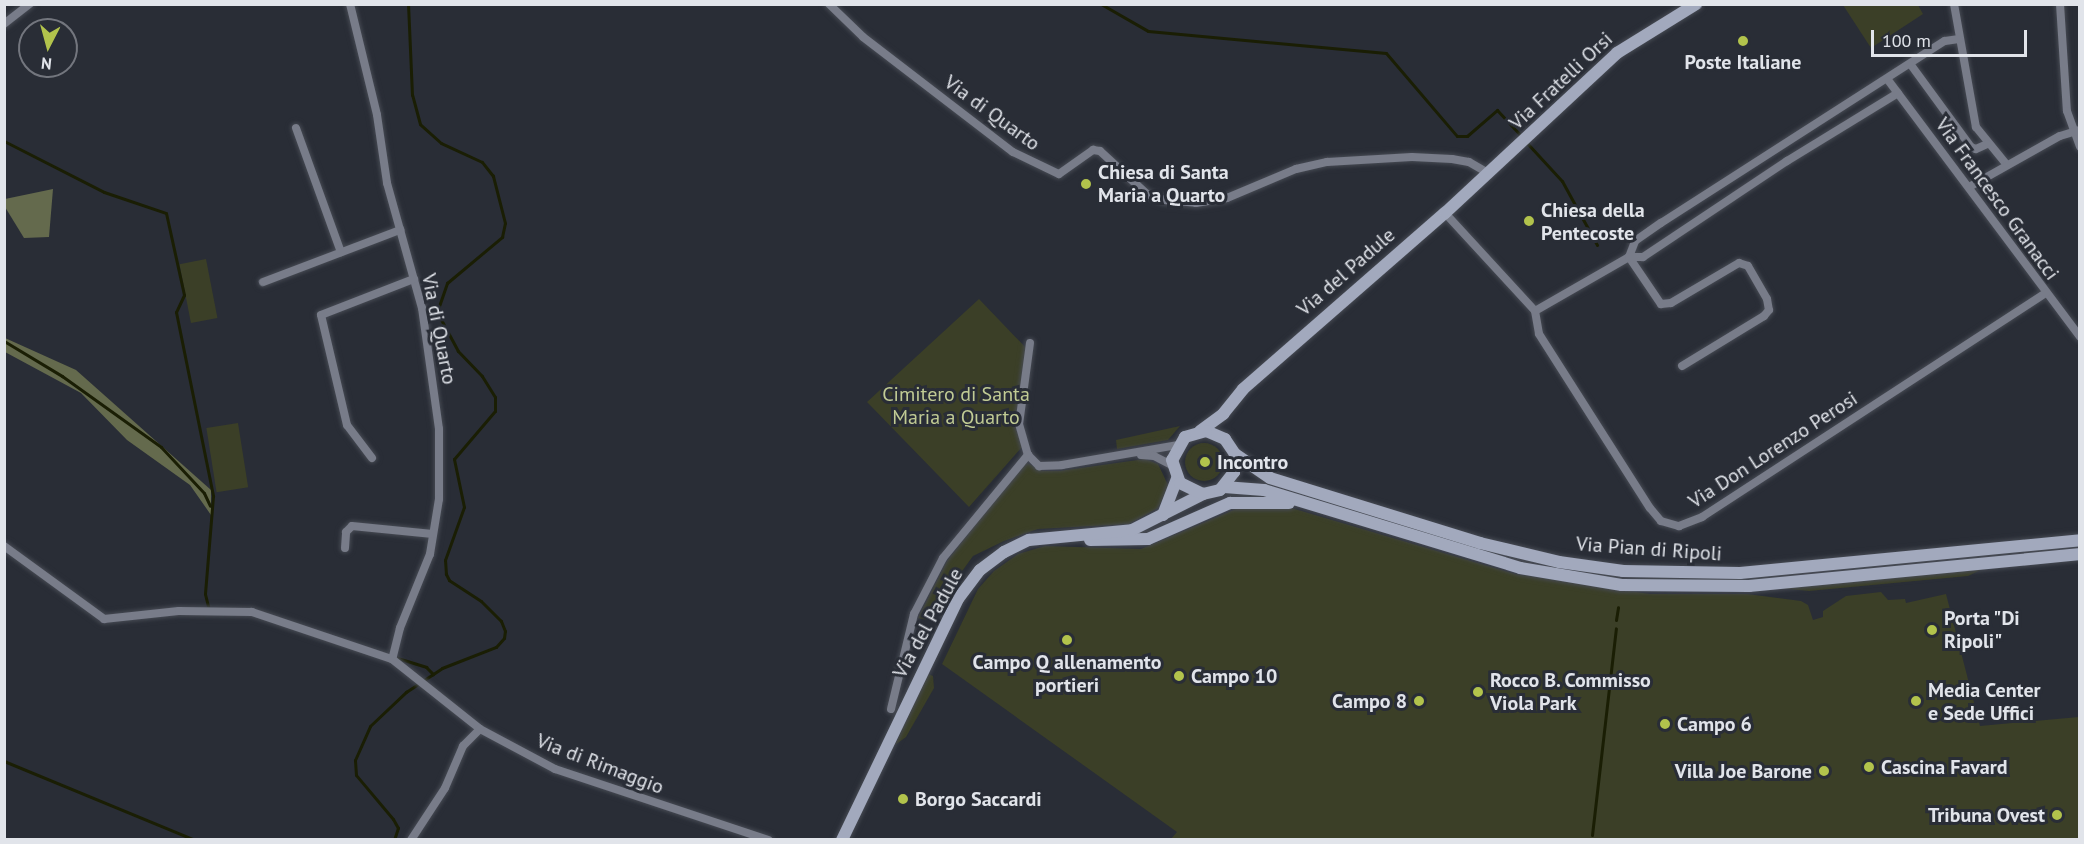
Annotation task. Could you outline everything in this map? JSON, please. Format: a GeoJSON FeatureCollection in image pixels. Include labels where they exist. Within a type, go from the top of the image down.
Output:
{"type":"FeatureCollection","features":[{"type":"Feature","properties":{"kind":"main road","name":"Via Fratelli Orsi"},"geometry":{"type":"LineString","coordinates":[[1488,173],[1624,47],[1696,4]]}},
{"type":"Feature","properties":{"kind":"main road","name":"Via del Padule"},"geometry":{"type":"LineString","coordinates":[[1178,445],[1200,431],[1232,403],[1251,381],[1488,173]]}},
{"type":"Feature","properties":{"kind":"main road"},"geometry":{"type":"LineString","coordinates":[[1225,439],[1232,403]]}},
{"type":"Feature","properties":{"kind":"main road"},"geometry":{"type":"LineString","coordinates":[[1200,431],[1225,439],[1235,454],[1234,472],[1224,487]]}},
{"type":"Feature","properties":{"kind":"main road"},"geometry":{"type":"LineString","coordinates":[[1178,445],[1172,465],[1177,479],[1188,490],[1203,494]]}},
{"type":"Feature","properties":{"kind":"main road","name":"Via Pian di Ripoli"},"geometry":{"type":"LineString","coordinates":[[1235,454],[1270,478],[1446,533],[1530,556],[1623,571],[1740,573],[2079,540]]}},
{"type":"Feature","properties":{"kind":"main road"},"geometry":{"type":"LineString","coordinates":[[1163,516],[1177,479]]}},
{"type":"Feature","properties":{"kind":"main road","name":"Via del Padule"},"geometry":{"type":"LineString","coordinates":[[842,840],[968,583],[990,561],[1020,544],[1132,530],[1203,494],[1224,487]]}},
{"type":"Feature","properties":{"kind":"main road","name":"Via Pian di Ripoli"},"geometry":{"type":"LineString","coordinates":[[1224,487],[1264,490],[1510,566],[1622,585],[1747,586],[2079,554]]}},
{"type":"Feature","properties":{"kind":"main road","name":"Via Pian di Ripoli"},"geometry":{"type":"LineString","coordinates":[[1074,536],[1109,542],[1135,542],[1158,537],[1230,503],[1256,500],[1308,505]]}},
{"type":"Feature","properties":{"kind":"street"},"geometry":{"type":"LineString","coordinates":[[4,24],[30,4]]}},
{"type":"Feature","properties":{"kind":"street","name":"Via di Quarto"},"geometry":{"type":"LineString","coordinates":[[350,4],[377,115],[387,183],[422,308],[439,429],[439,499],[433,534],[422,578],[400,628],[392,659]]}},
{"type":"Feature","properties":{"kind":"street","name":"Via di Quarto"},"geometry":{"type":"LineString","coordinates":[[829,4],[863,37],[1013,152],[1059,174],[1093,150],[1100,151],[1147,194],[1164,200],[1196,203],[1227,198],[1296,169],[1327,162],[1412,157],[1452,159],[1469,162],[1488,173]]}},
{"type":"Feature","properties":{"kind":"street"},"geometry":{"type":"LineString","coordinates":[[1954,4],[1974,121],[1987,144],[2007,165]]}},
{"type":"Feature","properties":{"kind":"street"},"geometry":{"type":"LineString","coordinates":[[2060,4],[2067,111],[2076,131],[2079,147]]}},
{"type":"Feature","properties":{"kind":"street"},"geometry":{"type":"LineString","coordinates":[[1629,257],[1635,241],[1780,150],[1945,41],[1959,39]]}},
{"type":"Feature","properties":{"kind":"street"},"geometry":{"type":"LineString","coordinates":[[1911,65],[1971,147],[1976,149],[1987,144]]}},
{"type":"Feature","properties":{"kind":"street","name":"Via Francesco Granacci"},"geometry":{"type":"LineString","coordinates":[[1888,80],[2079,337]]}},
{"type":"Feature","properties":{"kind":"street"},"geometry":{"type":"LineString","coordinates":[[1444,213],[1535,311],[1629,257],[1643,257],[1787,161],[1898,93]]}},
{"type":"Feature","properties":{"kind":"street"},"geometry":{"type":"LineString","coordinates":[[296,128],[341,252]]}},
{"type":"Feature","properties":{"kind":"street"},"geometry":{"type":"LineString","coordinates":[[1969,187],[2007,165],[2076,131]]}},
{"type":"Feature","properties":{"kind":"street"},"geometry":{"type":"LineString","coordinates":[[1780,150],[1787,161]]}},
{"type":"Feature","properties":{"kind":"street"},"geometry":{"type":"LineString","coordinates":[[263,282],[400,230]]}},
{"type":"Feature","properties":{"kind":"street"},"geometry":{"type":"LineString","coordinates":[[1629,257],[1661,304],[1671,303],[1739,263],[1748,266],[1767,299],[1769,310],[1764,316],[1682,366]]}},
{"type":"Feature","properties":{"kind":"street"},"geometry":{"type":"LineString","coordinates":[[372,458],[347,425],[321,315],[414,279]]}},
{"type":"Feature","properties":{"kind":"street","name":"Via Don Lorenzo Perosi"},"geometry":{"type":"LineString","coordinates":[[1535,311],[1539,334],[1650,508],[1661,521],[1679,526],[1702,517],[2046,293]]}},
{"type":"Feature","properties":{"kind":"street"},"geometry":{"type":"LineString","coordinates":[[1028,453],[1018,424],[1030,343]]}},
{"type":"Feature","properties":{"kind":"street","name":"Via del Padule"},"geometry":{"type":"LineString","coordinates":[[891,709],[905,641],[938,567],[1028,453],[1044,467],[1123,456],[1178,445]]}},
{"type":"Feature","properties":{"kind":"street","name":"Via del Padule"},"geometry":{"type":"LineString","coordinates":[[1123,456],[1154,456],[1172,465]]}},
{"type":"Feature","properties":{"kind":"street"},"geometry":{"type":"LineString","coordinates":[[345,548],[346,532],[352,526],[433,534]]}},
{"type":"Feature","properties":{"kind":"street","name":"Via di Rimaggio"},"geometry":{"type":"LineString","coordinates":[[4,546],[104,619],[179,611],[252,612],[392,659],[480,729],[555,769],[769,840]]}},
{"type":"Feature","properties":{"kind":"street"},"geometry":{"type":"LineString","coordinates":[[411,840],[445,788],[463,746],[480,729]]}},
{"type":"Feature","properties":{"kind":"green space"},"geometry":{"type":"Polygon","coordinates":[[[1843,5],[1918,5],[1923,14],[1871,48],[1843,5]]]}},
{"type":"Feature","properties":{"kind":"green space"},"geometry":{"type":"Polygon","coordinates":[[[53,189],[49,237],[24,238],[5,207],[5,199],[53,189]]]}},
{"type":"Feature","properties":{"kind":"green space"},"geometry":{"type":"Polygon","coordinates":[[[206,259],[217,318],[191,323],[179,264],[206,259]]]}},
{"type":"Feature","properties":{"kind":"green space","name":"Cimitero di Santa Maria a Quarto"},"geometry":{"type":"Polygon","coordinates":[[[979,299],[1027,349],[1015,426],[1022,447],[969,507],[867,402],[979,299]]]}},
{"type":"Feature","properties":{"kind":"green space"},"geometry":{"type":"Polygon","coordinates":[[[5,338],[76,370],[211,490],[211,515],[190,485],[127,440],[81,393],[5,352],[5,338]]]}},
{"type":"Feature","properties":{"kind":"green space"},"geometry":{"type":"Polygon","coordinates":[[[238,423],[248,487],[217,492],[206,428],[238,423]]]}},
{"type":"Feature","properties":{"kind":"green space"},"geometry":{"type":"Polygon","coordinates":[[[1180,426],[1168,440],[1117,449],[1116,440],[1180,426]]]}},
{"type":"Feature","properties":{"kind":"green space"},"geometry":{"type":"Polygon","coordinates":[[[1204,443],[1217,449],[1223,462],[1217,475],[1204,481],[1191,475],[1185,462],[1191,449],[1204,443]]]}},
{"type":"Feature","properties":{"kind":"green space"},"geometry":{"type":"Polygon","coordinates":[[[1145,459],[1158,464],[1169,487],[1158,508],[1129,524],[1038,529],[1004,541],[973,556],[943,598],[938,599],[936,622],[918,618],[947,561],[1025,462],[1043,471],[1059,471],[1145,459]]]}},
{"type":"Feature","properties":{"kind":"green space","name":"Rocco B. Commisso Viola Park"},"geometry":{"type":"Polygon","coordinates":[[[1288,507],[1515,574],[1650,594],[1747,594],[1801,601],[1808,605],[1813,620],[1823,617],[1823,611],[1846,596],[1881,592],[1888,600],[1905,599],[1906,603],[1946,594],[1980,726],[2079,717],[2079,839],[1171,839],[1177,832],[942,664],[978,589],[994,571],[1018,554],[1045,546],[1141,549],[1236,509],[1288,507]]]}},
{"type":"Feature","properties":{"kind":"green space"},"geometry":{"type":"Polygon","coordinates":[[[1985,568],[1968,576],[1809,591],[1779,588],[1985,568]]]}},
{"type":"Feature","properties":{"kind":"green space"},"geometry":{"type":"Polygon","coordinates":[[[928,674],[933,676],[934,688],[906,737],[895,745],[928,674]]]}},
{"type":"Feature","properties":{"kind":"waterway"},"geometry":{"type":"LineString","coordinates":[[394,840],[398,828],[393,819],[356,775],[355,760],[370,726],[406,692],[442,668],[496,647],[504,638],[505,631],[501,621],[481,601],[449,580],[446,574],[445,560],[464,507],[454,459],[495,411],[495,397],[482,376],[458,351],[437,312],[447,283],[502,237],[505,223],[493,176],[482,162],[441,143],[420,124],[412,95],[408,4]]}},
{"type":"Feature","properties":{"kind":"waterway"},"geometry":{"type":"LineString","coordinates":[[1101,4],[1148,31],[1386,53],[1457,136],[1467,136],[1497,110],[1523,138]]}},
{"type":"Feature","properties":{"kind":"waterway"},"geometry":{"type":"LineString","coordinates":[[4,141],[104,192],[166,213],[184,295],[176,312],[213,496],[205,594],[209,610]]}},
{"type":"Feature","properties":{"kind":"waterway"},"geometry":{"type":"LineString","coordinates":[[1527,143],[1562,181],[1597,245]]}},
{"type":"Feature","properties":{"kind":"waterway"},"geometry":{"type":"LineString","coordinates":[[4,341],[62,376],[161,447],[204,493],[210,506]]}},
{"type":"Feature","properties":{"kind":"waterway"},"geometry":{"type":"LineString","coordinates":[[1616,620],[1618,607]]}},
{"type":"Feature","properties":{"kind":"waterway"},"geometry":{"type":"LineString","coordinates":[[1592,835],[1616,628]]}},
{"type":"Feature","properties":{"kind":"waterway"},"geometry":{"type":"LineString","coordinates":[[394,657],[426,667],[433,674]]}},
{"type":"Feature","properties":{"kind":"waterway"},"geometry":{"type":"LineString","coordinates":[[4,761],[195,840]]}},
{"type":"Feature","properties":{"kind":"place","name":"Poste Italiane"},"geometry":{"type":"Point","coordinates":[1743,41]}},
{"type":"Feature","properties":{"kind":"place","name":"Chiesa di Santa Maria a Quarto"},"geometry":{"type":"Point","coordinates":[1086,184]}},
{"type":"Feature","properties":{"kind":"place","name":"Chiesa della Pentecoste"},"geometry":{"type":"Point","coordinates":[1529,221]}},
{"type":"Feature","properties":{"kind":"place","name":"Incontro"},"geometry":{"type":"Point","coordinates":[1205,462]}},
{"type":"Feature","properties":{"kind":"place","name":"Porta \"Di Ripoli\""},"geometry":{"type":"Point","coordinates":[1932,630]}},
{"type":"Feature","properties":{"kind":"place","name":"Campo Q allenamento portieri"},"geometry":{"type":"Point","coordinates":[1067,640]}},
{"type":"Feature","properties":{"kind":"place","name":"Campo 10"},"geometry":{"type":"Point","coordinates":[1179,676]}},
{"type":"Feature","properties":{"kind":"place","name":"Rocco B. Commisso Viola Park"},"geometry":{"type":"Point","coordinates":[1478,692]}},
{"type":"Feature","properties":{"kind":"place","name":"Campo 8"},"geometry":{"type":"Point","coordinates":[1419,701]}},
{"type":"Feature","properties":{"kind":"place","name":"Media Center e Sede Uffici"},"geometry":{"type":"Point","coordinates":[1916,701]}},
{"type":"Feature","properties":{"kind":"place","name":"Campo 6"},"geometry":{"type":"Point","coordinates":[1665,724]}},
{"type":"Feature","properties":{"kind":"place","name":"Cascina Favard"},"geometry":{"type":"Point","coordinates":[1869,767]}},
{"type":"Feature","properties":{"kind":"place","name":"Villa Joe Barone"},"geometry":{"type":"Point","coordinates":[1824,771]}},
{"type":"Feature","properties":{"kind":"place","name":"Borgo Saccardi"},"geometry":{"type":"Point","coordinates":[903,799]}},
{"type":"Feature","properties":{"kind":"place","name":"Tribuna Ovest"},"geometry":{"type":"Point","coordinates":[2057,815]}}]}
